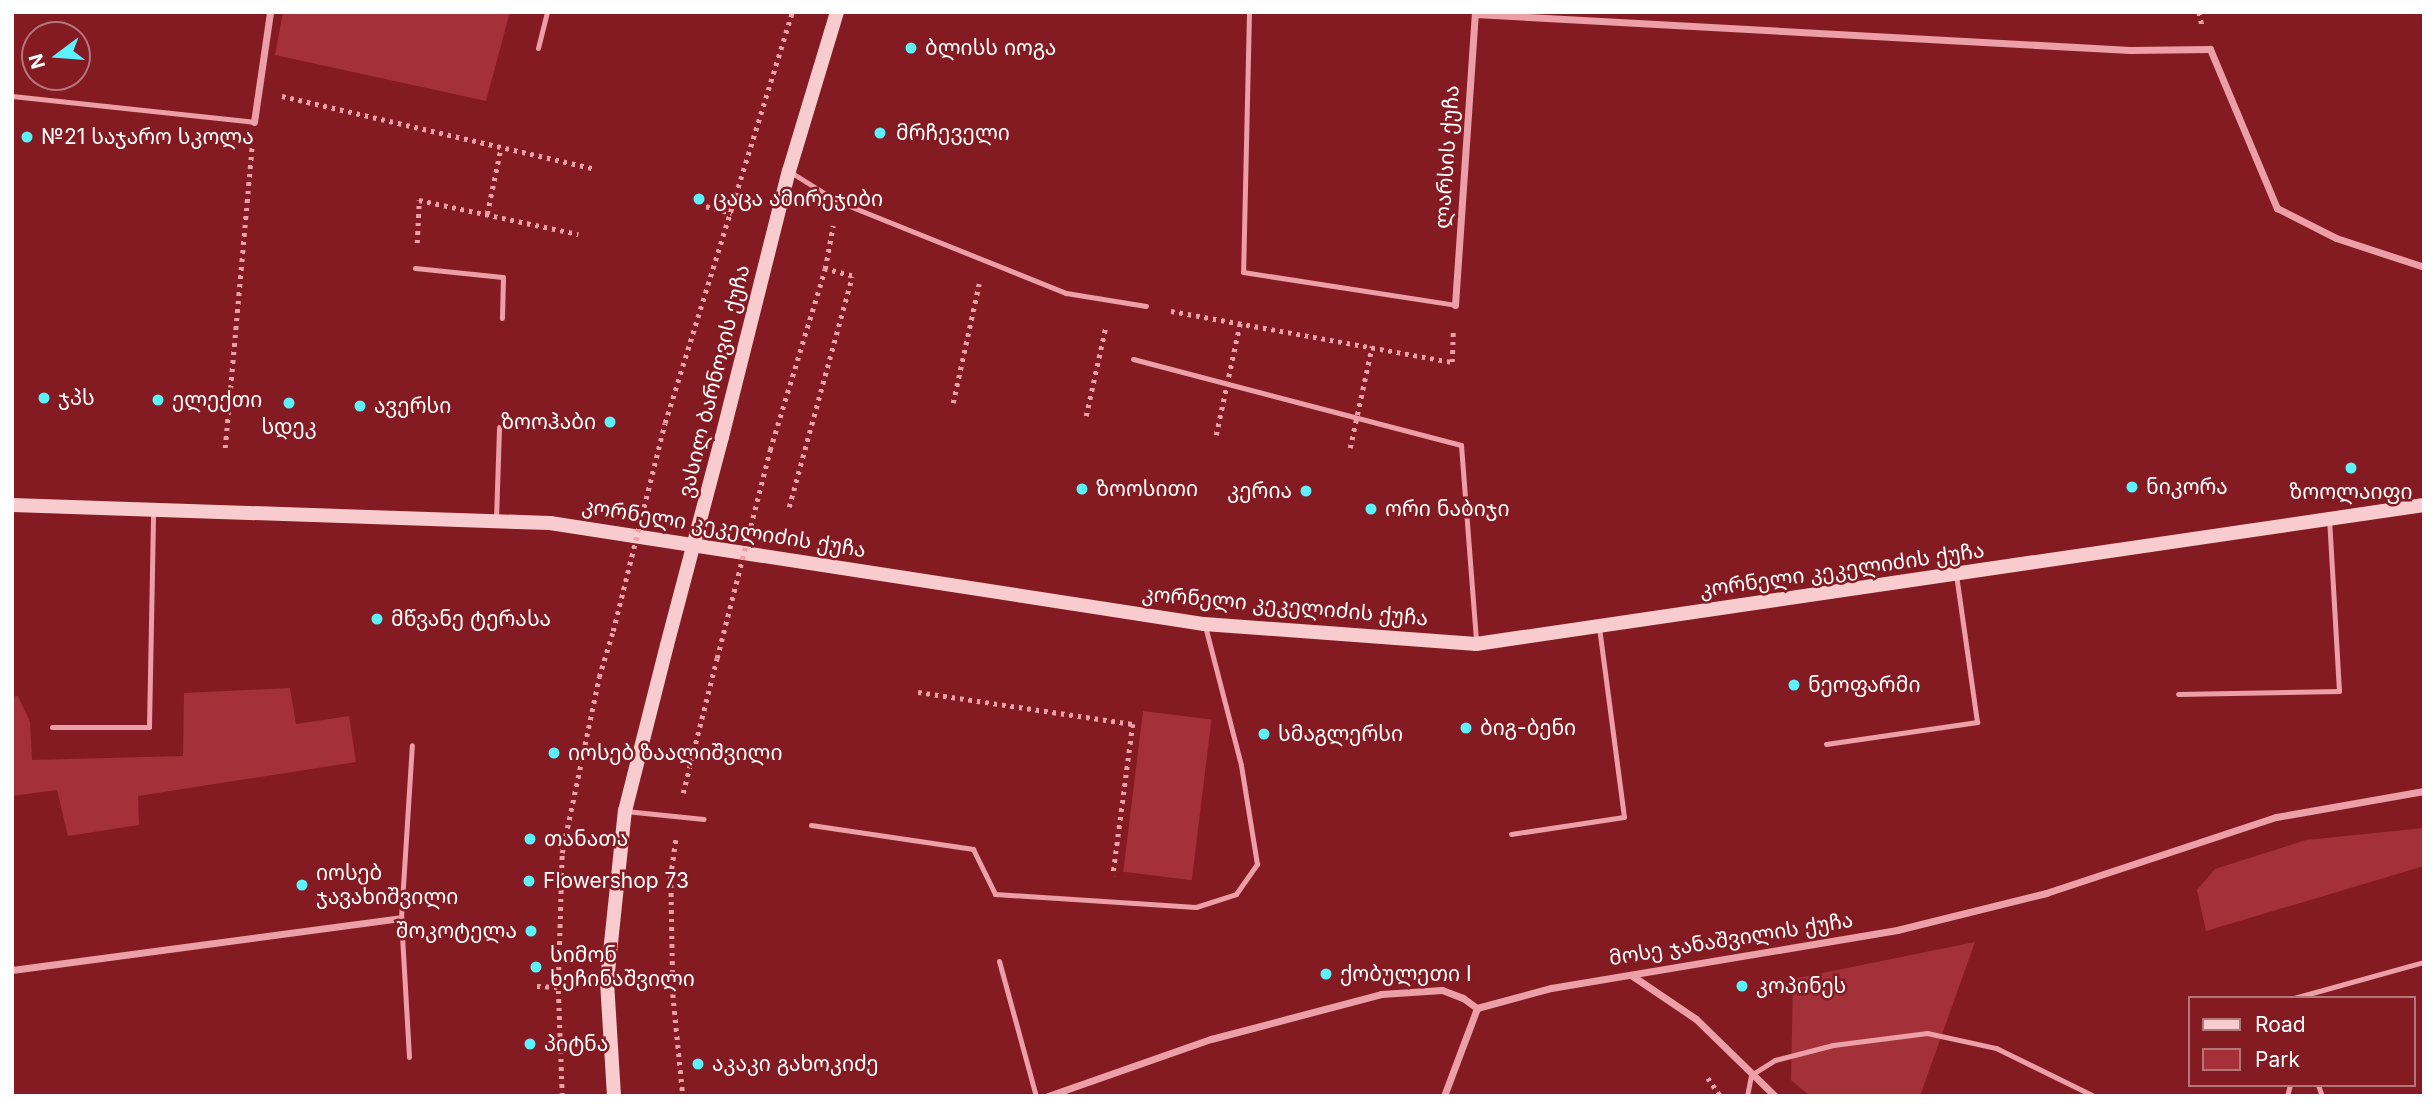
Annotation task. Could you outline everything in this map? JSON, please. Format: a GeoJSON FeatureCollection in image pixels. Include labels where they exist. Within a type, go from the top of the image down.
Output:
{"type":"FeatureCollection","features":[{"type":"Feature","properties":{"kind":"street"},"geometry":{"type":"LineString","coordinates":[[254,122],[270,12]]}},
{"type":"Feature","properties":{"kind":"street","name":"ვასილ ბარნოვის ქუჩა"},"geometry":{"type":"LineString","coordinates":[[614,1096],[607,981],[625,811],[789,171],[837,12]]}},
{"type":"Feature","properties":{"kind":"street"},"geometry":{"type":"LineString","coordinates":[[1475,13],[2130,50],[2210,49],[2277,208],[2336,238],[2424,267]]}},
{"type":"Feature","properties":{"kind":"street","name":"ლარსის ქუჩა"},"geometry":{"type":"LineString","coordinates":[[1455,305],[1475,13]]}},
{"type":"Feature","properties":{"kind":"street","name":"კორნელი კეკელიძის ქუჩა"},"geometry":{"type":"LineString","coordinates":[[12,505],[496,519],[550,523],[1204,624],[1476,644],[2424,505]]}},
{"type":"Feature","properties":{"kind":"street","name":"მოსე ჯანაშვილის ქუჩა"},"geometry":{"type":"LineString","coordinates":[[1477,1008],[1541,990],[1897,930],[2046,893],[2276,817],[2424,791]]}},
{"type":"Feature","properties":{"kind":"street"},"geometry":{"type":"LineString","coordinates":[[12,970],[401,918]]}},
{"type":"Feature","properties":{"kind":"street"},"geometry":{"type":"LineString","coordinates":[[1630,975],[1696,1018],[1775,1096]]}},
{"type":"Feature","properties":{"kind":"street"},"geometry":{"type":"LineString","coordinates":[[1048,1096],[1211,1039],[1381,994],[1442,990],[1463,998],[1477,1008],[1444,1096]]}},
{"type":"Feature","properties":{"kind":"lane"},"geometry":{"type":"LineString","coordinates":[[538,48],[547,12]]}},
{"type":"Feature","properties":{"kind":"lane"},"geometry":{"type":"LineString","coordinates":[[1249,12],[1243,272],[1455,305]]}},
{"type":"Feature","properties":{"kind":"lane"},"geometry":{"type":"LineString","coordinates":[[12,96],[254,122]]}},
{"type":"Feature","properties":{"kind":"lane"},"geometry":{"type":"LineString","coordinates":[[789,171],[837,201],[985,258],[1066,293],[1146,306]]}},
{"type":"Feature","properties":{"kind":"lane"},"geometry":{"type":"LineString","coordinates":[[415,268],[503,277],[502,318]]}},
{"type":"Feature","properties":{"kind":"lane"},"geometry":{"type":"LineString","coordinates":[[1133,359],[1461,445],[1476,644]]}},
{"type":"Feature","properties":{"kind":"lane"},"geometry":{"type":"LineString","coordinates":[[496,519],[499,426]]}},
{"type":"Feature","properties":{"kind":"lane"},"geometry":{"type":"LineString","coordinates":[[52,727],[149,727],[153,508]]}},
{"type":"Feature","properties":{"kind":"lane"},"geometry":{"type":"LineString","coordinates":[[2178,694],[2339,691],[2329,520]]}},
{"type":"Feature","properties":{"kind":"lane"},"geometry":{"type":"LineString","coordinates":[[1826,744],[1977,722],[1956,575]]}},
{"type":"Feature","properties":{"kind":"lane"},"geometry":{"type":"LineString","coordinates":[[811,825],[973,849],[995,894],[1196,907],[1236,894],[1257,864],[1241,765],[1204,624]]}},
{"type":"Feature","properties":{"kind":"lane"},"geometry":{"type":"LineString","coordinates":[[1511,834],[1625,817],[1599,626]]}},
{"type":"Feature","properties":{"kind":"lane"},"geometry":{"type":"LineString","coordinates":[[410,1057],[401,918],[412,745]]}},
{"type":"Feature","properties":{"kind":"lane"},"geometry":{"type":"LineString","coordinates":[[625,811],[704,819]]}},
{"type":"Feature","properties":{"kind":"lane"},"geometry":{"type":"LineString","coordinates":[[999,961],[1036,1096]]}},
{"type":"Feature","properties":{"kind":"lane"},"geometry":{"type":"LineString","coordinates":[[2301,996],[2424,962]]}},
{"type":"Feature","properties":{"kind":"lane"},"geometry":{"type":"LineString","coordinates":[[1747,1096],[1751,1075],[1775,1060],[1833,1045],[1927,1033],[1996,1048],[2094,1096]]}},
{"type":"Feature","properties":{"kind":"path"},"geometry":{"type":"LineString","coordinates":[[562,1096],[558,987],[562,853],[599,677],[666,423],[792,12]]}},
{"type":"Feature","properties":{"kind":"path"},"geometry":{"type":"LineString","coordinates":[[258,90],[595,169]]}},
{"type":"Feature","properties":{"kind":"path"},"geometry":{"type":"LineString","coordinates":[[225,448],[254,122]]}},
{"type":"Feature","properties":{"kind":"path"},"geometry":{"type":"LineString","coordinates":[[487,214],[501,147]]}},
{"type":"Feature","properties":{"kind":"path"},"geometry":{"type":"LineString","coordinates":[[415,268],[419,200],[578,234]]}},
{"type":"Feature","properties":{"kind":"path"},"geometry":{"type":"LineString","coordinates":[[698,204],[732,214]]}},
{"type":"Feature","properties":{"kind":"path"},"geometry":{"type":"LineString","coordinates":[[683,1096],[673,994],[671,889],[687,768],[718,658],[770,450],[827,257]]}},
{"type":"Feature","properties":{"kind":"path"},"geometry":{"type":"LineString","coordinates":[[953,403],[985,258]]}},
{"type":"Feature","properties":{"kind":"path"},"geometry":{"type":"LineString","coordinates":[[789,507],[852,276],[825,269]]}},
{"type":"Feature","properties":{"kind":"path"},"geometry":{"type":"LineString","coordinates":[[1086,416],[1111,301]]}},
{"type":"Feature","properties":{"kind":"path"},"geometry":{"type":"LineString","coordinates":[[1162,309],[1452,362]]}},
{"type":"Feature","properties":{"kind":"path"},"geometry":{"type":"LineString","coordinates":[[1216,435],[1240,323]]}},
{"type":"Feature","properties":{"kind":"path"},"geometry":{"type":"LineString","coordinates":[[1350,448],[1372,346]]}},
{"type":"Feature","properties":{"kind":"path"},"geometry":{"type":"LineString","coordinates":[[918,692],[1133,724],[1109,903]]}},
{"type":"Feature","properties":{"kind":"path"},"geometry":{"type":"LineString","coordinates":[[537,986],[558,987]]}},
{"type":"Feature","properties":{"kind":"path"},"geometry":{"type":"LineString","coordinates":[[1708,1078],[1721,1096]]}},
{"type":"Feature","properties":{"kind":"green space"},"geometry":{"type":"Polygon","coordinates":[[[283,12],[510,12],[486,101],[275,55],[283,12]]]}},
{"type":"Feature","properties":{"kind":"green space"},"geometry":{"type":"Polygon","coordinates":[[[290,688],[296,724],[349,716],[356,762],[138,796],[139,825],[68,836],[57,790],[12,796],[12,697],[18,696],[30,722],[32,760],[183,756],[184,693],[290,688]]]}},
{"type":"Feature","properties":{"kind":"green space"},"geometry":{"type":"Polygon","coordinates":[[[1143,711],[1211,719],[1192,880],[1123,872],[1143,711]]]}},
{"type":"Feature","properties":{"kind":"green space"},"geometry":{"type":"Polygon","coordinates":[[[2424,828],[2424,866],[2206,931],[2197,890],[2215,869],[2306,840],[2424,828]]]}},
{"type":"Feature","properties":{"kind":"green space"},"geometry":{"type":"Polygon","coordinates":[[[1975,942],[1920,1096],[1810,1096],[1791,1080],[1793,979],[1975,942]]]}},
{"type":"Feature","properties":{"kind":"place","name":"ბლისს იოგა"},"geometry":{"type":"Point","coordinates":[911,48]}},
{"type":"Feature","properties":{"kind":"place","name":"მრჩეველი"},"geometry":{"type":"Point","coordinates":[880,133]}},
{"type":"Feature","properties":{"kind":"place","name":"№21 საჯარო სკოლა"},"geometry":{"type":"Point","coordinates":[27,137]}},
{"type":"Feature","properties":{"kind":"place","name":"ცაცა ამირეჯიბი"},"geometry":{"type":"Point","coordinates":[699,199]}},
{"type":"Feature","properties":{"kind":"place","name":"ჯპს"},"geometry":{"type":"Point","coordinates":[44,398]}},
{"type":"Feature","properties":{"kind":"place","name":"ელექთი"},"geometry":{"type":"Point","coordinates":[158,400]}},
{"type":"Feature","properties":{"kind":"place","name":"სდეკ"},"geometry":{"type":"Point","coordinates":[289,403]}},
{"type":"Feature","properties":{"kind":"place","name":"ავერსი"},"geometry":{"type":"Point","coordinates":[360,406]}},
{"type":"Feature","properties":{"kind":"place","name":"ზოოჰაბი"},"geometry":{"type":"Point","coordinates":[610,422]}},
{"type":"Feature","properties":{"kind":"place","name":"ზოოლაიფი"},"geometry":{"type":"Point","coordinates":[2351,468]}},
{"type":"Feature","properties":{"kind":"place","name":"ნიკორა"},"geometry":{"type":"Point","coordinates":[2132,487]}},
{"type":"Feature","properties":{"kind":"place","name":"ზოოსითი"},"geometry":{"type":"Point","coordinates":[1082,489]}},
{"type":"Feature","properties":{"kind":"place","name":"კერია"},"geometry":{"type":"Point","coordinates":[1306,491]}},
{"type":"Feature","properties":{"kind":"place","name":"ორი ნაბიჯი"},"geometry":{"type":"Point","coordinates":[1371,509]}},
{"type":"Feature","properties":{"kind":"place","name":"მწვანე ტერასა"},"geometry":{"type":"Point","coordinates":[377,619]}},
{"type":"Feature","properties":{"kind":"place","name":"ნეოფარმი"},"geometry":{"type":"Point","coordinates":[1794,685]}},
{"type":"Feature","properties":{"kind":"place","name":"ბიგ-ბენი"},"geometry":{"type":"Point","coordinates":[1466,728]}},
{"type":"Feature","properties":{"kind":"place","name":"სმაგლერსი"},"geometry":{"type":"Point","coordinates":[1264,734]}},
{"type":"Feature","properties":{"kind":"place","name":"იოსებ ზაალიშვილი"},"geometry":{"type":"Point","coordinates":[554,753]}},
{"type":"Feature","properties":{"kind":"place","name":"თანათა"},"geometry":{"type":"Point","coordinates":[530,839]}},
{"type":"Feature","properties":{"kind":"place","name":"Flowershop 73"},"geometry":{"type":"Point","coordinates":[529,881]}},
{"type":"Feature","properties":{"kind":"place","name":"იოსებ ჯავახიშვილი"},"geometry":{"type":"Point","coordinates":[302,885]}},
{"type":"Feature","properties":{"kind":"place","name":"შოკოტელა"},"geometry":{"type":"Point","coordinates":[531,931]}},
{"type":"Feature","properties":{"kind":"place","name":"სიმონ ხეჩინაშვილი"},"geometry":{"type":"Point","coordinates":[536,967]}},
{"type":"Feature","properties":{"kind":"place","name":"ქობულეთი I"},"geometry":{"type":"Point","coordinates":[1326,974]}},
{"type":"Feature","properties":{"kind":"place","name":"კოპინეს"},"geometry":{"type":"Point","coordinates":[1742,986]}},
{"type":"Feature","properties":{"kind":"place","name":"პიტნა"},"geometry":{"type":"Point","coordinates":[530,1044]}},
{"type":"Feature","properties":{"kind":"place","name":"აკაკი გახოკიძე"},"geometry":{"type":"Point","coordinates":[698,1064]}}]}
